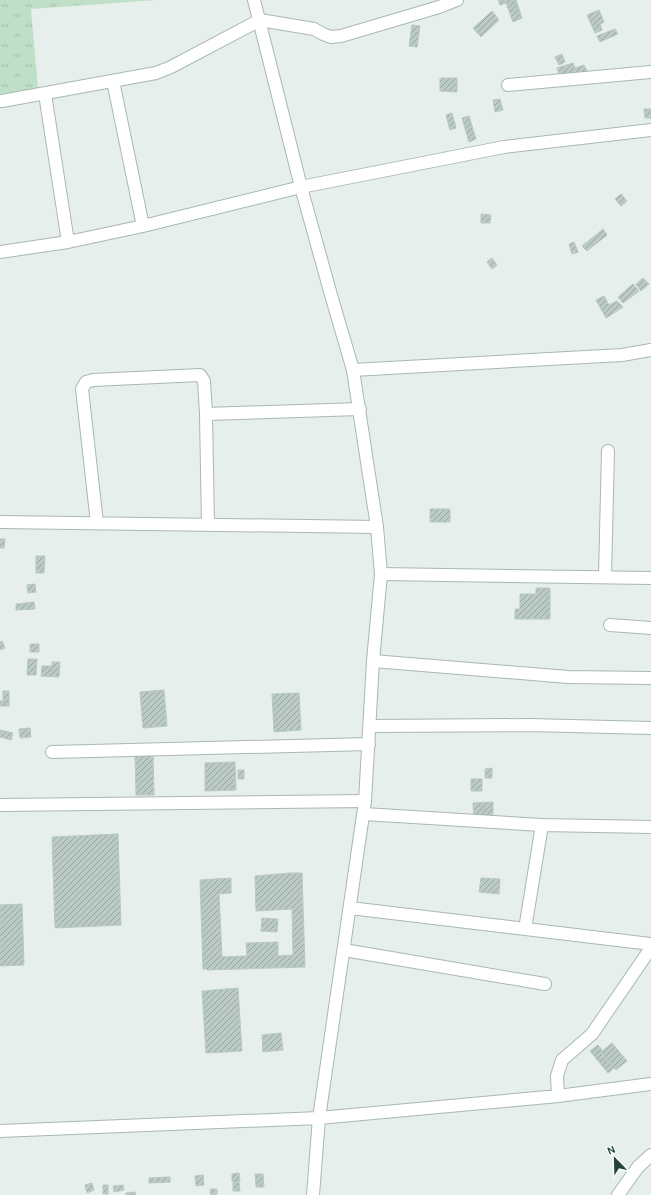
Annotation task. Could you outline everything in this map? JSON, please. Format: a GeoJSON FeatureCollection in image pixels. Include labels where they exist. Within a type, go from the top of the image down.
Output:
{"type":"FeatureCollection","features":[{"type":"Feature","properties":{"kind":"street"},"geometry":{"type":"LineString","coordinates":[[254,0],[301,187],[353,370],[377,528],[381,574],[373,661],[364,814],[319,1118],[313,1195]]}},
{"type":"Feature","properties":{"kind":"street"},"geometry":{"type":"LineString","coordinates":[[2,101],[156,72],[171,67],[260,20],[314,30],[331,37],[342,36],[439,7],[457,0]]}},
{"type":"Feature","properties":{"kind":"street"},"geometry":{"type":"LineString","coordinates":[[508,85],[651,72]]}},
{"type":"Feature","properties":{"kind":"street"},"geometry":{"type":"LineString","coordinates":[[113,81],[143,226]]}},
{"type":"Feature","properties":{"kind":"street"},"geometry":{"type":"LineString","coordinates":[[45,94],[68,242]]}},
{"type":"Feature","properties":{"kind":"street"},"geometry":{"type":"LineString","coordinates":[[0,252],[68,242],[143,226],[301,187],[504,147],[651,130]]}},
{"type":"Feature","properties":{"kind":"street"},"geometry":{"type":"LineString","coordinates":[[353,370],[622,355],[651,350]]}},
{"type":"Feature","properties":{"kind":"street"},"geometry":{"type":"LineString","coordinates":[[98,523],[82,389],[86,382],[93,380],[200,375],[204,381],[206,414],[208,525]]}},
{"type":"Feature","properties":{"kind":"street"},"geometry":{"type":"LineString","coordinates":[[206,414],[360,410]]}},
{"type":"Feature","properties":{"kind":"street"},"geometry":{"type":"LineString","coordinates":[[605,576],[608,451]]}},
{"type":"Feature","properties":{"kind":"street"},"geometry":{"type":"LineString","coordinates":[[0,522],[377,528]]}},
{"type":"Feature","properties":{"kind":"street"},"geometry":{"type":"LineString","coordinates":[[381,574],[605,576],[651,578]]}},
{"type":"Feature","properties":{"kind":"street"},"geometry":{"type":"LineString","coordinates":[[610,625],[651,628]]}},
{"type":"Feature","properties":{"kind":"street"},"geometry":{"type":"LineString","coordinates":[[373,661],[568,677],[651,678]]}},
{"type":"Feature","properties":{"kind":"street"},"geometry":{"type":"LineString","coordinates":[[370,726],[530,725],[651,728]]}},
{"type":"Feature","properties":{"kind":"street"},"geometry":{"type":"LineString","coordinates":[[52,752],[369,744]]}},
{"type":"Feature","properties":{"kind":"street"},"geometry":{"type":"LineString","coordinates":[[0,805],[365,801]]}},
{"type":"Feature","properties":{"kind":"street"},"geometry":{"type":"LineString","coordinates":[[364,814],[542,826],[651,827]]}},
{"type":"Feature","properties":{"kind":"street"},"geometry":{"type":"LineString","coordinates":[[525,929],[542,826]]}},
{"type":"Feature","properties":{"kind":"street"},"geometry":{"type":"LineString","coordinates":[[350,908],[651,944]]}},
{"type":"Feature","properties":{"kind":"street"},"geometry":{"type":"LineString","coordinates":[[558,1096],[557,1076],[562,1060],[592,1034],[651,948]]}},
{"type":"Feature","properties":{"kind":"street"},"geometry":{"type":"LineString","coordinates":[[344,950],[545,984]]}},
{"type":"Feature","properties":{"kind":"street"},"geometry":{"type":"LineString","coordinates":[[0,1131],[319,1118],[558,1096],[651,1084]]}},
{"type":"Feature","properties":{"kind":"street"},"geometry":{"type":"LineString","coordinates":[[618,1195],[638,1167],[651,1155]]}},
{"type":"Feature","properties":{"kind":"green space"},"geometry":{"type":"Polygon","coordinates":[[[0,0],[157,0],[31,9],[38,88],[0,94],[0,0]]]}},
{"type":"Feature","properties":{"kind":"building"},"geometry":{"type":"Polygon","coordinates":[[[498,0],[516,0],[522,18],[513,22],[506,3],[500,5],[498,0]]]}},
{"type":"Feature","properties":{"kind":"building"},"geometry":{"type":"Polygon","coordinates":[[[599,10],[604,22],[600,24],[602,30],[595,33],[587,15],[599,10]]]}},
{"type":"Feature","properties":{"kind":"building"},"geometry":{"type":"Polygon","coordinates":[[[492,11],[499,20],[481,37],[473,28],[492,11]]]}},
{"type":"Feature","properties":{"kind":"building"},"geometry":{"type":"Polygon","coordinates":[[[412,25],[420,26],[417,47],[409,46],[412,25]]]}},
{"type":"Feature","properties":{"kind":"building"},"geometry":{"type":"Polygon","coordinates":[[[615,29],[618,34],[600,42],[597,36],[615,29]]]}},
{"type":"Feature","properties":{"kind":"building"},"geometry":{"type":"Polygon","coordinates":[[[562,54],[565,62],[559,65],[555,57],[562,54]]]}},
{"type":"Feature","properties":{"kind":"building"},"geometry":{"type":"Polygon","coordinates":[[[573,63],[575,68],[584,65],[587,71],[561,80],[557,68],[573,63]]]}},
{"type":"Feature","properties":{"kind":"building"},"geometry":{"type":"Polygon","coordinates":[[[440,78],[457,78],[457,92],[440,91],[440,78]]]}},
{"type":"Feature","properties":{"kind":"building"},"geometry":{"type":"Polygon","coordinates":[[[500,99],[503,110],[495,112],[493,100],[500,99]]]}},
{"type":"Feature","properties":{"kind":"building"},"geometry":{"type":"Polygon","coordinates":[[[644,109],[651,109],[651,118],[645,118],[644,109]]]}},
{"type":"Feature","properties":{"kind":"building"},"geometry":{"type":"Polygon","coordinates":[[[452,113],[456,128],[450,130],[446,115],[452,113]]]}},
{"type":"Feature","properties":{"kind":"building"},"geometry":{"type":"Polygon","coordinates":[[[469,116],[476,139],[469,142],[462,118],[469,116]]]}},
{"type":"Feature","properties":{"kind":"building"},"geometry":{"type":"Polygon","coordinates":[[[621,194],[627,201],[621,206],[615,199],[621,194]]]}},
{"type":"Feature","properties":{"kind":"building"},"geometry":{"type":"Polygon","coordinates":[[[481,214],[491,215],[490,223],[481,223],[481,214]]]}},
{"type":"Feature","properties":{"kind":"building"},"geometry":{"type":"Polygon","coordinates":[[[603,229],[607,235],[587,251],[582,246],[603,229]]]}},
{"type":"Feature","properties":{"kind":"building"},"geometry":{"type":"Polygon","coordinates":[[[574,242],[578,252],[572,254],[569,244],[574,242]]]}},
{"type":"Feature","properties":{"kind":"building"},"geometry":{"type":"Polygon","coordinates":[[[492,258],[497,265],[492,269],[487,262],[492,258]]]}},
{"type":"Feature","properties":{"kind":"building"},"geometry":{"type":"Polygon","coordinates":[[[643,278],[649,284],[641,291],[636,284],[643,278]]]}},
{"type":"Feature","properties":{"kind":"building"},"geometry":{"type":"Polygon","coordinates":[[[633,284],[639,291],[623,303],[618,297],[633,284]]]}},
{"type":"Feature","properties":{"kind":"building"},"geometry":{"type":"Polygon","coordinates":[[[604,296],[609,305],[617,301],[623,307],[606,318],[596,300],[604,296]]]}},
{"type":"Feature","properties":{"kind":"building"},"geometry":{"type":"Polygon","coordinates":[[[430,509],[450,509],[450,522],[430,522],[430,509]]]}},
{"type":"Feature","properties":{"kind":"building"},"geometry":{"type":"Polygon","coordinates":[[[0,539],[5,539],[4,548],[0,548],[0,539]]]}},
{"type":"Feature","properties":{"kind":"building"},"geometry":{"type":"Polygon","coordinates":[[[36,556],[45,556],[44,573],[36,573],[36,556]]]}},
{"type":"Feature","properties":{"kind":"building"},"geometry":{"type":"Polygon","coordinates":[[[35,584],[36,592],[28,593],[27,585],[35,584]]]}},
{"type":"Feature","properties":{"kind":"building"},"geometry":{"type":"Polygon","coordinates":[[[536,588],[550,588],[550,619],[515,619],[515,609],[520,609],[520,594],[536,594],[536,588]]]}},
{"type":"Feature","properties":{"kind":"building"},"geometry":{"type":"Polygon","coordinates":[[[34,602],[35,609],[16,610],[16,604],[34,602]]]}},
{"type":"Feature","properties":{"kind":"building"},"geometry":{"type":"Polygon","coordinates":[[[2,641],[5,648],[0,650],[0,642],[2,641]]]}},
{"type":"Feature","properties":{"kind":"building"},"geometry":{"type":"Polygon","coordinates":[[[30,644],[39,644],[39,652],[30,652],[30,644]]]}},
{"type":"Feature","properties":{"kind":"building"},"geometry":{"type":"Polygon","coordinates":[[[28,659],[37,659],[36,675],[27,675],[28,659]]]}},
{"type":"Feature","properties":{"kind":"building"},"geometry":{"type":"Polygon","coordinates":[[[52,662],[60,662],[59,677],[41,676],[42,666],[52,666],[52,662]]]}},
{"type":"Feature","properties":{"kind":"building"},"geometry":{"type":"Polygon","coordinates":[[[164,690],[167,726],[143,728],[140,692],[164,690]]]}},
{"type":"Feature","properties":{"kind":"building"},"geometry":{"type":"Polygon","coordinates":[[[3,691],[9,691],[9,706],[0,706],[0,701],[3,701],[3,691]]]}},
{"type":"Feature","properties":{"kind":"building"},"geometry":{"type":"Polygon","coordinates":[[[299,693],[301,730],[274,732],[272,694],[299,693]]]}},
{"type":"Feature","properties":{"kind":"building"},"geometry":{"type":"Polygon","coordinates":[[[30,728],[31,737],[20,738],[19,729],[30,728]]]}},
{"type":"Feature","properties":{"kind":"building"},"geometry":{"type":"Polygon","coordinates":[[[0,730],[13,733],[11,740],[0,737],[0,730]]]}},
{"type":"Feature","properties":{"kind":"building"},"geometry":{"type":"Polygon","coordinates":[[[135,755],[153,755],[154,795],[136,795],[135,755]]]}},
{"type":"Feature","properties":{"kind":"building"},"geometry":{"type":"Polygon","coordinates":[[[235,762],[236,790],[205,791],[205,763],[235,762]]]}},
{"type":"Feature","properties":{"kind":"building"},"geometry":{"type":"Polygon","coordinates":[[[492,768],[492,778],[485,778],[485,769],[492,768]]]}},
{"type":"Feature","properties":{"kind":"building"},"geometry":{"type":"Polygon","coordinates":[[[238,770],[244,770],[244,779],[238,779],[238,770]]]}},
{"type":"Feature","properties":{"kind":"building"},"geometry":{"type":"Polygon","coordinates":[[[471,779],[482,779],[482,791],[471,791],[471,779]]]}},
{"type":"Feature","properties":{"kind":"building"},"geometry":{"type":"Polygon","coordinates":[[[493,802],[493,816],[474,818],[473,803],[493,802]]]}},
{"type":"Feature","properties":{"kind":"building"},"geometry":{"type":"Polygon","coordinates":[[[118,834],[121,925],[55,928],[52,837],[118,834]]]}},
{"type":"Feature","properties":{"kind":"building"},"geometry":{"type":"Polygon","coordinates":[[[302,873],[305,967],[203,969],[200,880],[231,878],[231,893],[219,894],[222,957],[247,956],[246,943],[278,942],[278,956],[293,955],[292,909],[256,911],[255,876],[302,873]]]}},
{"type":"Feature","properties":{"kind":"building"},"geometry":{"type":"Polygon","coordinates":[[[481,878],[500,879],[499,894],[479,892],[481,878]]]}},
{"type":"Feature","properties":{"kind":"building"},"geometry":{"type":"Polygon","coordinates":[[[22,904],[24,965],[0,966],[0,905],[22,904]]]}},
{"type":"Feature","properties":{"kind":"building"},"geometry":{"type":"Polygon","coordinates":[[[262,918],[278,919],[277,932],[261,931],[262,918]]]}},
{"type":"Feature","properties":{"kind":"building"},"geometry":{"type":"Polygon","coordinates":[[[238,988],[242,1051],[206,1053],[202,991],[238,988]]]}},
{"type":"Feature","properties":{"kind":"building"},"geometry":{"type":"Polygon","coordinates":[[[281,1033],[283,1050],[263,1052],[262,1035],[281,1033]]]}},
{"type":"Feature","properties":{"kind":"building"},"geometry":{"type":"Polygon","coordinates":[[[612,1043],[627,1061],[616,1070],[601,1052],[612,1043]]]}},
{"type":"Feature","properties":{"kind":"building"},"geometry":{"type":"Polygon","coordinates":[[[598,1045],[602,1050],[600,1052],[614,1068],[608,1073],[590,1051],[598,1045]]]}},
{"type":"Feature","properties":{"kind":"building"},"geometry":{"type":"Polygon","coordinates":[[[239,1173],[240,1181],[232,1182],[232,1174],[239,1173]]]}},
{"type":"Feature","properties":{"kind":"building"},"geometry":{"type":"Polygon","coordinates":[[[255,1174],[263,1174],[264,1187],[256,1187],[255,1174]]]}},
{"type":"Feature","properties":{"kind":"building"},"geometry":{"type":"Polygon","coordinates":[[[203,1175],[204,1185],[196,1186],[195,1176],[203,1175]]]}},
{"type":"Feature","properties":{"kind":"building"},"geometry":{"type":"Polygon","coordinates":[[[170,1177],[170,1182],[149,1183],[149,1178],[170,1177]]]}},
{"type":"Feature","properties":{"kind":"building"},"geometry":{"type":"Polygon","coordinates":[[[239,1182],[240,1191],[233,1191],[233,1183],[239,1182]]]}},
{"type":"Feature","properties":{"kind":"building"},"geometry":{"type":"Polygon","coordinates":[[[92,1183],[94,1190],[87,1193],[85,1185],[92,1183]]]}},
{"type":"Feature","properties":{"kind":"building"},"geometry":{"type":"Polygon","coordinates":[[[103,1185],[108,1185],[108,1194],[103,1194],[103,1185]]]}},
{"type":"Feature","properties":{"kind":"building"},"geometry":{"type":"Polygon","coordinates":[[[123,1185],[124,1190],[114,1192],[113,1186],[123,1185]]]}},
{"type":"Feature","properties":{"kind":"building"},"geometry":{"type":"Polygon","coordinates":[[[210,1189],[217,1189],[217,1194],[211,1195],[210,1189]]]}},
{"type":"Feature","properties":{"kind":"building"},"geometry":{"type":"Polygon","coordinates":[[[135,1192],[136,1195],[126,1195],[126,1193],[135,1192]]]}}]}
